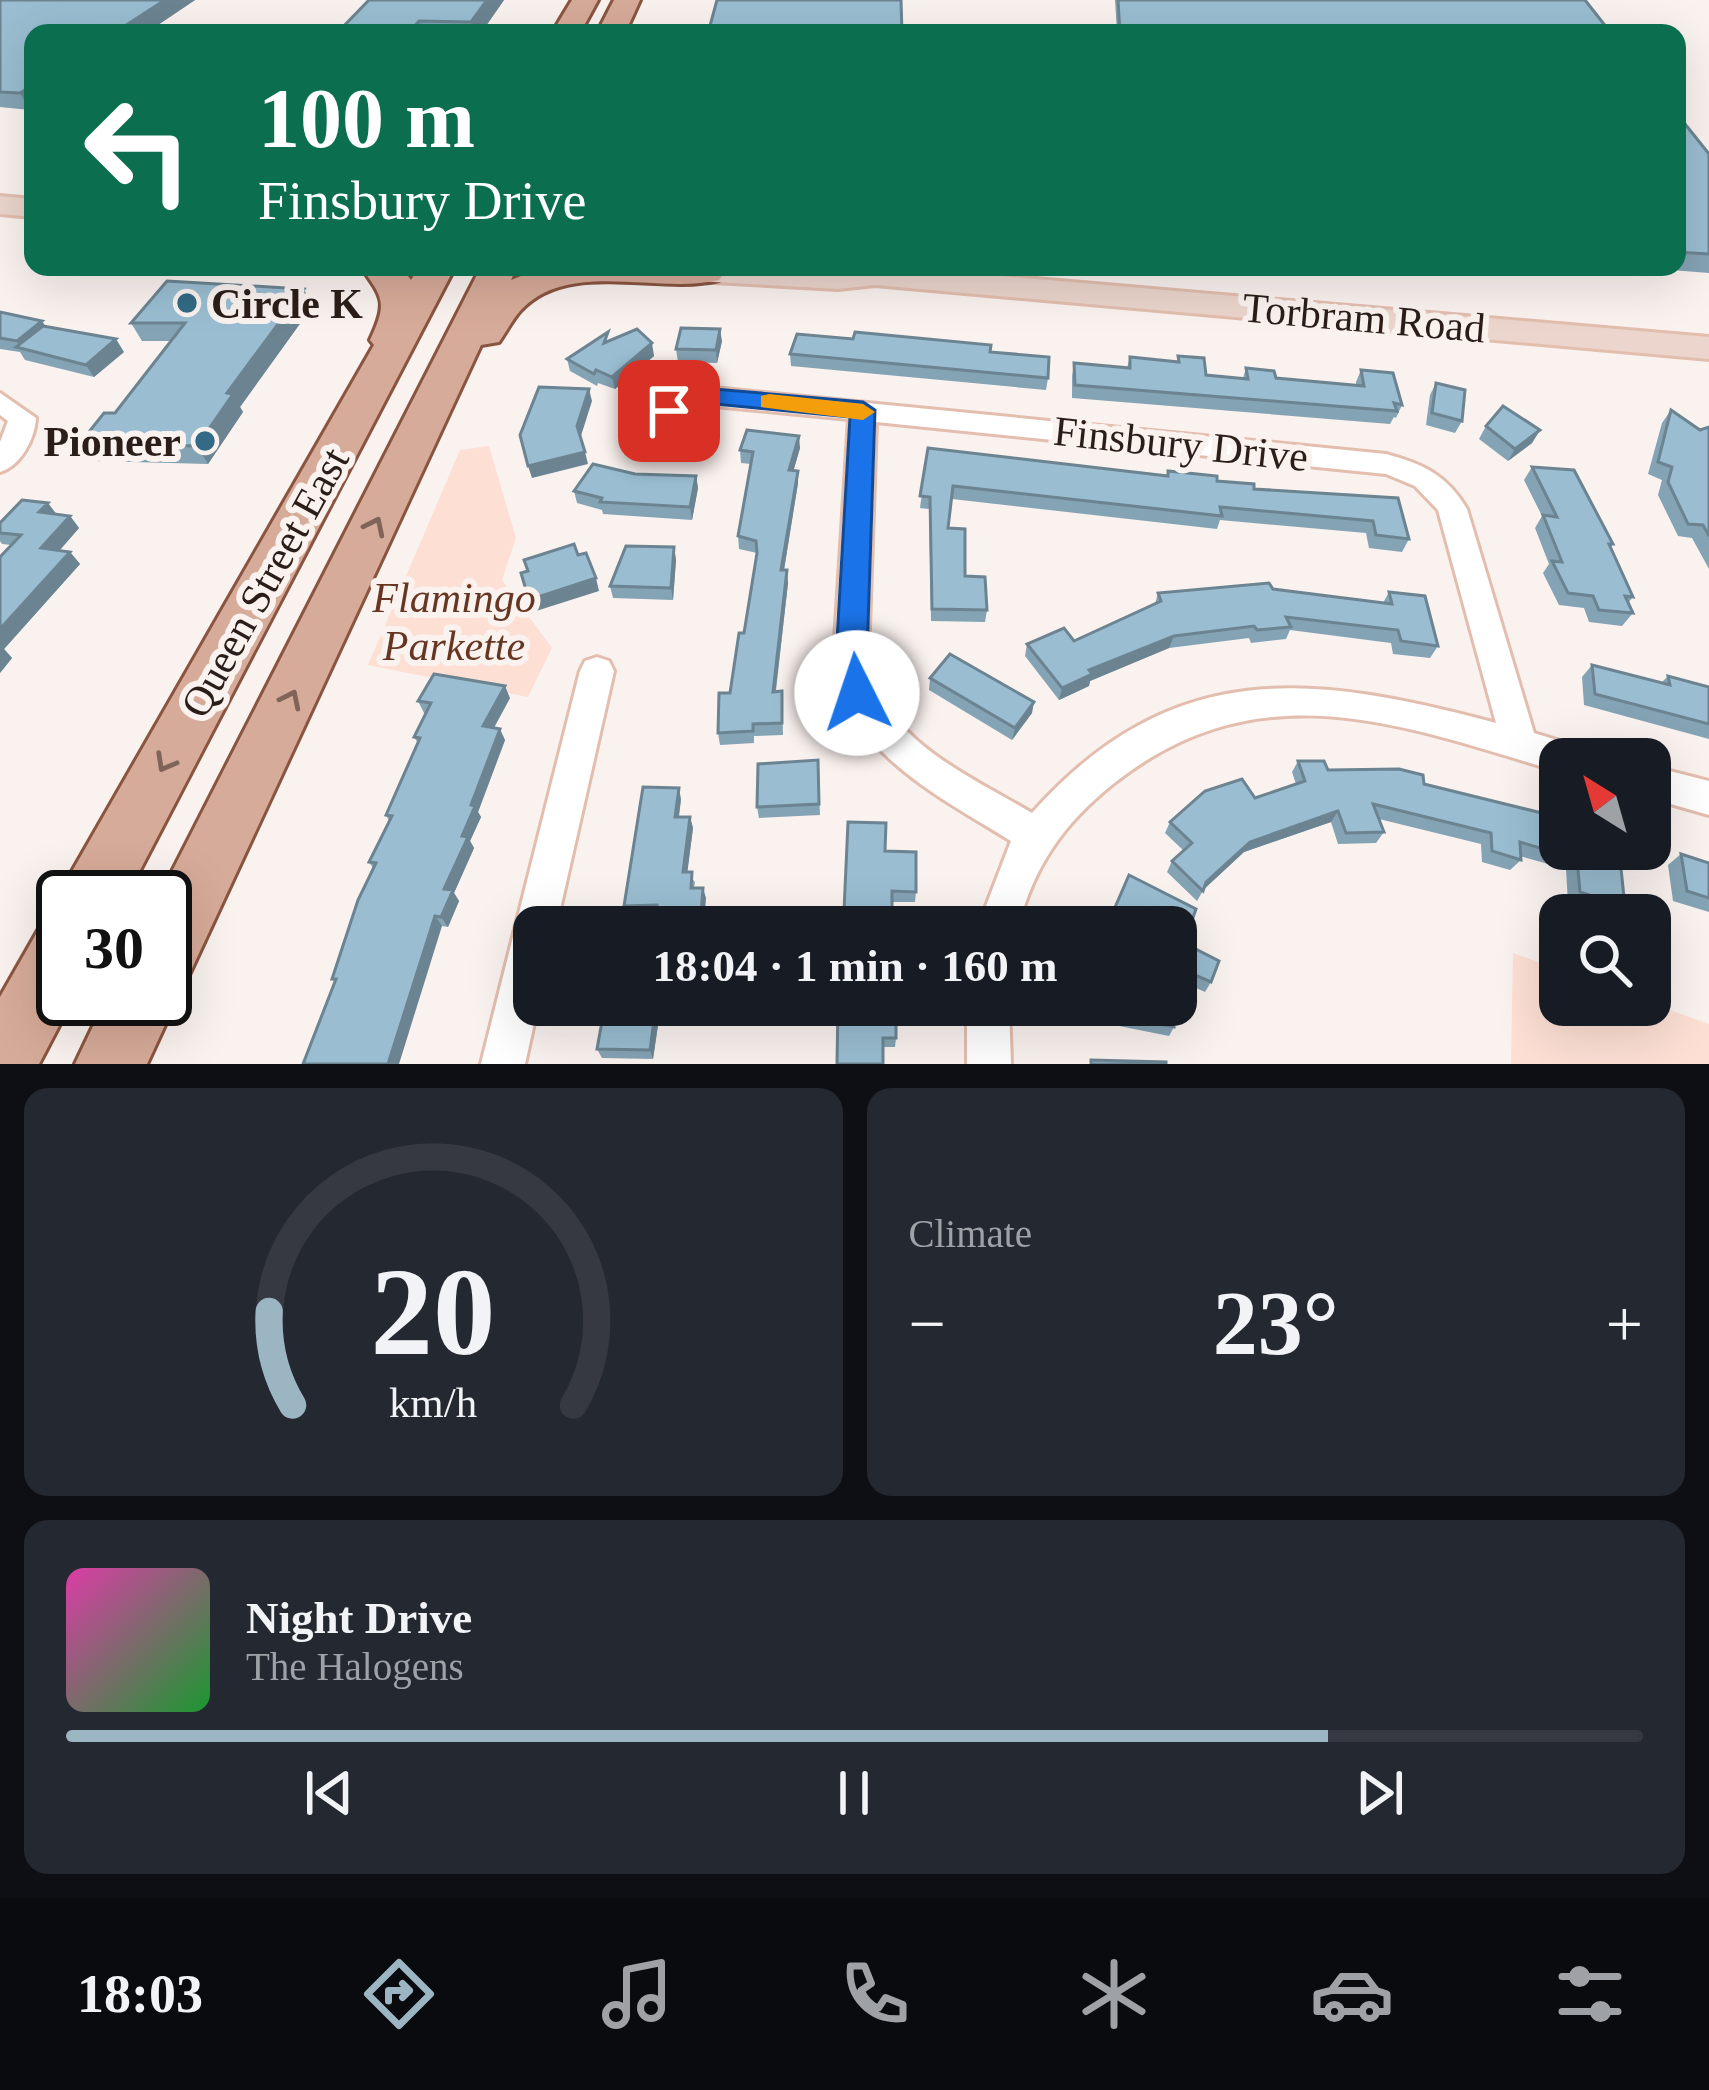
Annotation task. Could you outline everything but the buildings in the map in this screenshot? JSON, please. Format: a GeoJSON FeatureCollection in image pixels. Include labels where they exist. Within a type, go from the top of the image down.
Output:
{"type":"FeatureCollection","features":[{"type":"Feature","properties":{"kind":"main road"},"geometry":{"type":"LineString","coordinates":[[383,367],[380,359],[403,303],[388,276]]}},
{"type":"Feature","properties":{"kind":"main road","name":"Queen Street East"},"geometry":{"type":"LineString","coordinates":[[107,870],[432,276]]}},
{"type":"Feature","properties":{"kind":"main road","name":"Queen Street East"},"geometry":{"type":"LineString","coordinates":[[192,899],[495,276]]}},
{"type":"Feature","properties":{"kind":"main road"},"geometry":{"type":"LineString","coordinates":[[414,445],[442,429],[495,314],[524,289],[568,276]]}},
{"type":"Feature","properties":{"kind":"main road","name":"Torbram Road"},"geometry":{"type":"LineString","coordinates":[[781,276],[847,276]]}},
{"type":"Feature","properties":{"kind":"main road","name":"Torbram Road"},"geometry":{"type":"LineString","coordinates":[[917,276],[1709,348]]}},
{"type":"Feature","properties":{"kind":"main road"},"geometry":{"type":"LineString","coordinates":[[1,1064],[36,1000]]}},
{"type":"Feature","properties":{"kind":"main road"},"geometry":{"type":"LineString","coordinates":[[110,1064],[129,1026]]}},
{"type":"Feature","properties":{"kind":"street","name":"Finsbury Drive"},"geometry":{"type":"LineString","coordinates":[[662,429],[669,411],[714,397],[1386,464],[1417,472],[1437,484],[1452,509],[1520,745]]}},
{"type":"Feature","properties":{"kind":"street"},"geometry":{"type":"LineString","coordinates":[[0,402],[22,418],[22,434],[0,462]]}},
{"type":"Feature","properties":{"kind":"street"},"geometry":{"type":"LineString","coordinates":[[863,410],[851,657],[857,693],[880,726],[923,764],[1035,835]]}},
{"type":"Feature","properties":{"kind":"street"},"geometry":{"type":"LineString","coordinates":[[541,906],[597,671]]}},
{"type":"Feature","properties":{"kind":"street"},"geometry":{"type":"LineString","coordinates":[[1004,906],[1035,835],[1133,746],[1206,715],[1280,699],[1347,705],[1539,750]]}},
{"type":"Feature","properties":{"kind":"street"},"geometry":{"type":"LineString","coordinates":[[1671,788],[1709,798]]}},
{"type":"Feature","properties":{"kind":"street"},"geometry":{"type":"LineString","coordinates":[[503,1064],[513,1023]]}},
{"type":"Feature","properties":{"kind":"street"},"geometry":{"type":"LineString","coordinates":[[988,1026],[989,1064]]}},
{"type":"Feature","properties":{"kind":"green space","name":"Flamingo Parkette"},"geometry":{"type":"Polygon","coordinates":[[[489,446],[516,538],[502,580],[552,648],[528,697],[368,665],[460,450],[489,446]]]}},
{"type":"Feature","properties":{"kind":"green space"},"geometry":{"type":"Polygon","coordinates":[[[1513,953],[1539,962],[1539,1026],[1671,1026],[1671,1010],[1709,1024],[1709,1064],[1511,1064],[1513,953]]]}},
{"type":"Feature","properties":{"kind":"slow traffic"},"geometry":{"type":"LineString","coordinates":[[769,402],[863,412]]}},
{"type":"Feature","properties":{"kind":"place","name":"Circle K"},"geometry":{"type":"Point","coordinates":[187,303]}},
{"type":"Feature","properties":{"kind":"place","name":"Pioneer"},"geometry":{"type":"Point","coordinates":[205,441]}},
{"type":"Feature","properties":{"kind":"route"},"geometry":{"type":"LineString","coordinates":[[669,411],[714,397],[863,410],[851,657],[857,693]]}}]}
